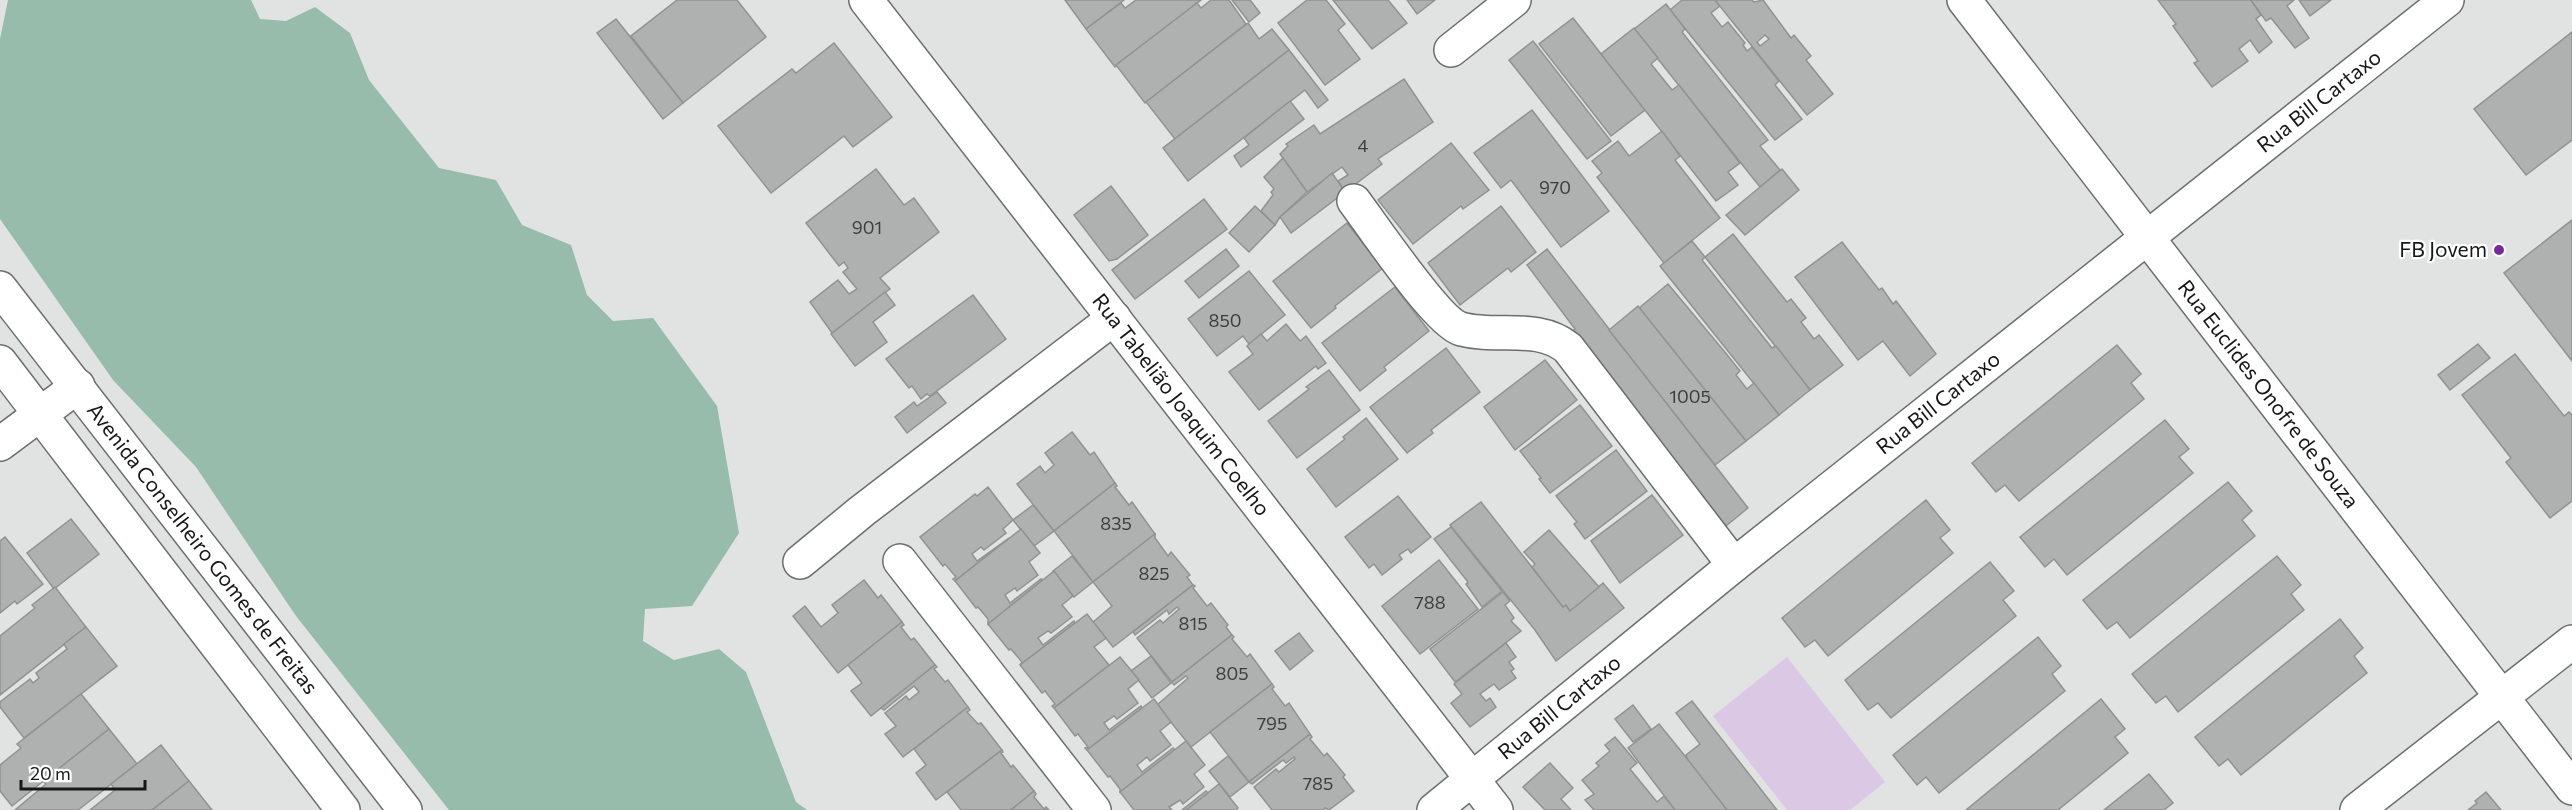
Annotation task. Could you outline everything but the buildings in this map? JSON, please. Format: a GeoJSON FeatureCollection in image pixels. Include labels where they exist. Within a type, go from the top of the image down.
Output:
{"type":"FeatureCollection","features":[{"type":"Feature","properties":{"kind":"street","name":"Rua Tabelião Joaquim Coelho"},"geometry":{"type":"LineString","coordinates":[[866,0],[1496,810]]}},
{"type":"Feature","properties":{"kind":"street"},"geometry":{"type":"LineString","coordinates":[[1451,50],[1514,0]]}},
{"type":"Feature","properties":{"kind":"street","name":"Rua Euclides Onofre de Souza"},"geometry":{"type":"LineString","coordinates":[[1964,0],[2150,238],[2572,788]]}},
{"type":"Feature","properties":{"kind":"street","name":"Rua Bill Cartaxo"},"geometry":{"type":"LineString","coordinates":[[1434,810],[1473,781],[1734,565],[2150,238],[2447,0]]}},
{"type":"Feature","properties":{"kind":"street"},"geometry":{"type":"LineString","coordinates":[[1354,201],[1429,300],[1458,328],[1478,332],[1547,335],[1568,348],[1734,565]]}},
{"type":"Feature","properties":{"kind":"street","name":"Avenida Conselheiro Gomes de Freitas"},"geometry":{"type":"LineString","coordinates":[[0,288],[405,810]]}},
{"type":"Feature","properties":{"kind":"street"},"geometry":{"type":"LineString","coordinates":[[800,562],[862,511],[1114,318]]}},
{"type":"Feature","properties":{"kind":"street"},"geometry":{"type":"LineString","coordinates":[[0,362],[343,810]]}},
{"type":"Feature","properties":{"kind":"street"},"geometry":{"type":"LineString","coordinates":[[0,444],[78,386]]}},
{"type":"Feature","properties":{"kind":"street"},"geometry":{"type":"LineString","coordinates":[[900,561],[1094,810]]}},
{"type":"Feature","properties":{"kind":"street"},"geometry":{"type":"LineString","coordinates":[[2357,810],[2572,642]]}},
{"type":"Feature","properties":{"kind":"shaded area"},"geometry":{"type":"Polygon","coordinates":[[[8,0],[251,0],[260,19],[286,21],[315,7],[350,33],[369,80],[439,168],[496,180],[522,225],[571,245],[587,295],[613,321],[653,318],[717,406],[739,533],[692,606],[645,609],[643,641],[674,660],[719,649],[746,672],[796,802],[807,810],[449,810],[296,616],[196,467],[113,380],[0,219],[0,39],[8,0]]]}},
{"type":"Feature","properties":{"kind":"shaded area"},"geometry":{"type":"Polygon","coordinates":[[[1787,657],[1885,782],[1850,810],[1787,810],[1713,716],[1787,657]]]}},
{"type":"Feature","properties":{"kind":"place","name":"FB Jovem"},"geometry":{"type":"Point","coordinates":[2499,250]}}]}
